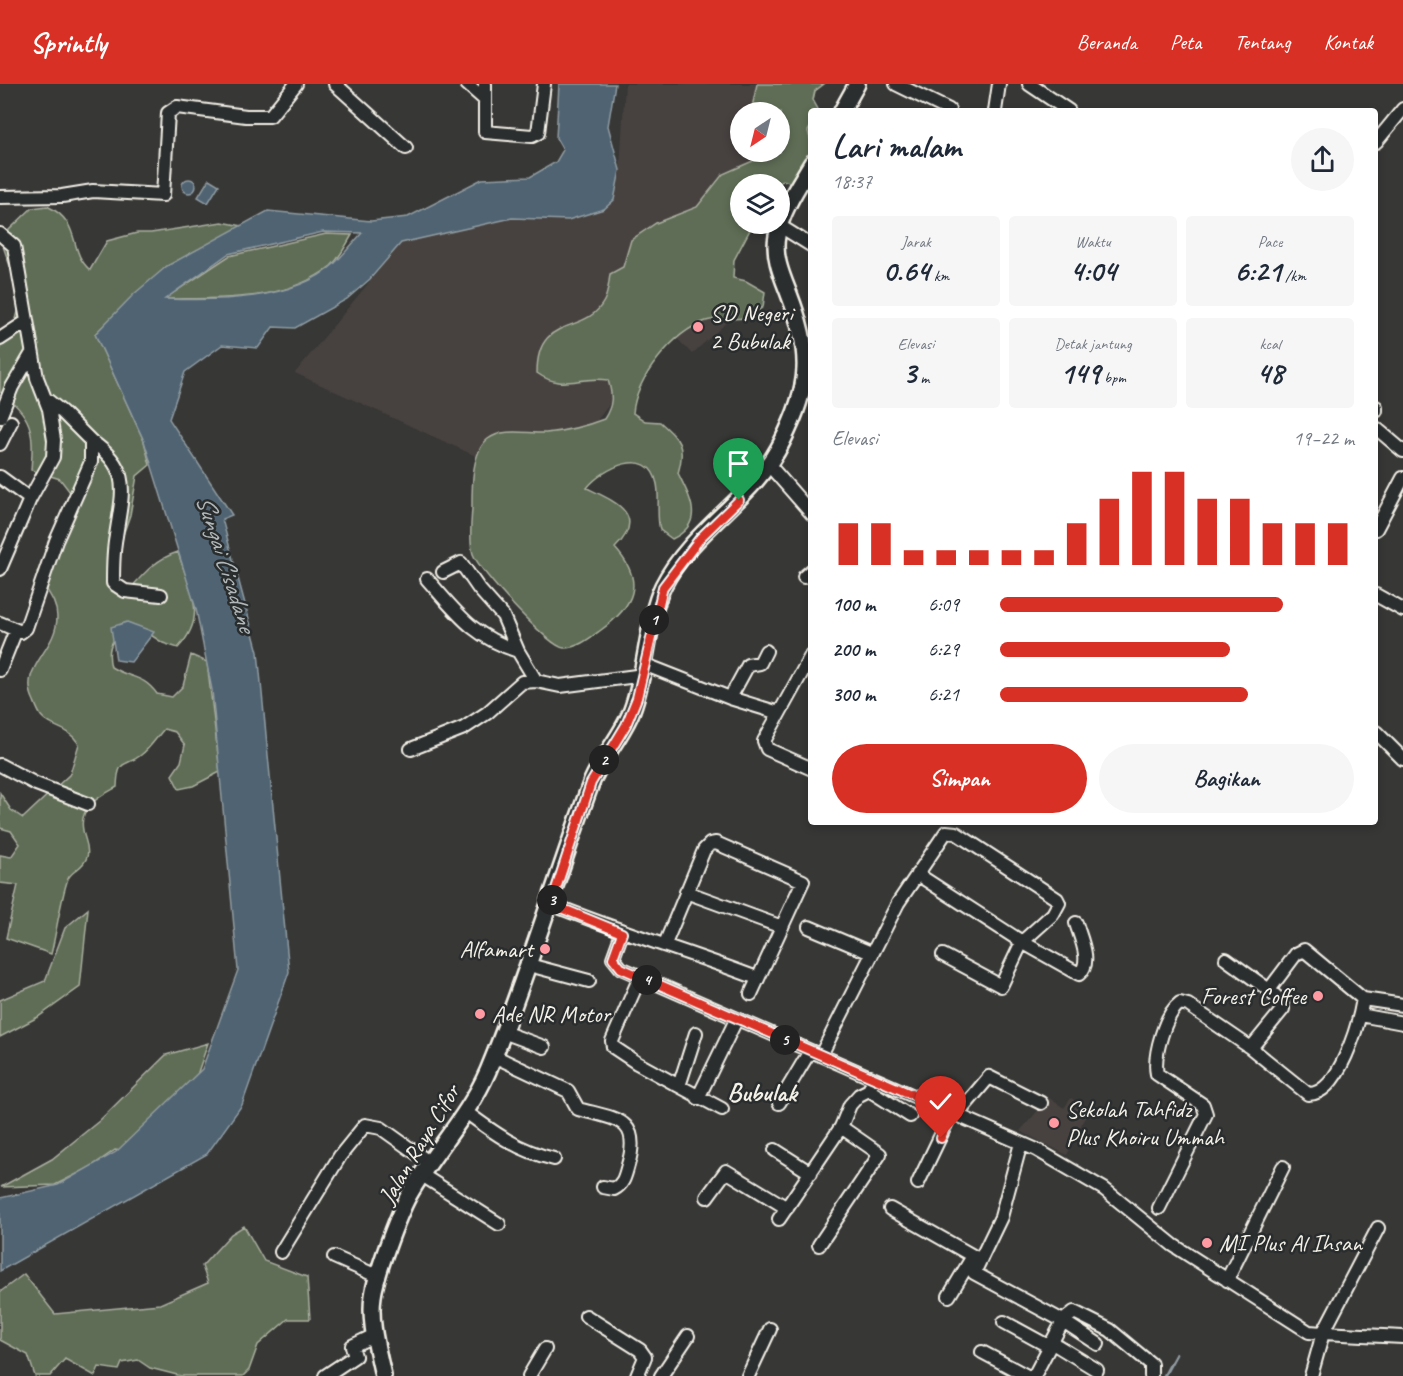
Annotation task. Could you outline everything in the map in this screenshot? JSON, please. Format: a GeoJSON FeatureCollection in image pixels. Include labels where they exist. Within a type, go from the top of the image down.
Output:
{"type":"FeatureCollection","features":[{"type":"Feature","properties":{"kind":"street"},"geometry":{"type":"LineString","coordinates":[[0,196],[62,196],[93,191],[163,195],[168,113],[177,107],[246,116],[270,116],[296,84]]}},
{"type":"Feature","properties":{"kind":"street"},"geometry":{"type":"LineString","coordinates":[[335,84],[406,148]]}},
{"type":"Feature","properties":{"kind":"street"},"geometry":{"type":"LineString","coordinates":[[467,84],[484,99]]}},
{"type":"Feature","properties":{"kind":"street"},"geometry":{"type":"LineString","coordinates":[[485,84],[485,132],[532,136],[538,133],[541,123],[544,84]]}},
{"type":"Feature","properties":{"kind":"street"},"geometry":{"type":"LineString","coordinates":[[844,108],[857,84]]}},
{"type":"Feature","properties":{"kind":"street"},"geometry":{"type":"LineString","coordinates":[[896,84],[945,108]]}},
{"type":"Feature","properties":{"kind":"street"},"geometry":{"type":"LineString","coordinates":[[995,108],[999,84]]}},
{"type":"Feature","properties":{"kind":"street"},"geometry":{"type":"LineString","coordinates":[[1029,84],[1065,108]]}},
{"type":"Feature","properties":{"kind":"street"},"geometry":{"type":"LineString","coordinates":[[1378,140],[1403,109]]}},
{"type":"Feature","properties":{"kind":"street"},"geometry":{"type":"LineString","coordinates":[[790,207],[808,172]]}},
{"type":"Feature","properties":{"kind":"street"},"geometry":{"type":"LineString","coordinates":[[790,232],[808,244]]}},
{"type":"Feature","properties":{"kind":"street"},"geometry":{"type":"LineString","coordinates":[[0,234],[14,246],[37,378],[46,399],[54,440],[53,457],[30,499],[0,568]]}},
{"type":"Feature","properties":{"kind":"street","name":"Jalan Raya Cifor"},"geometry":{"type":"LineString","coordinates":[[383,1376],[375,1335],[373,1295],[401,1212],[426,1169],[466,1112],[486,1076],[551,904],[591,783],[626,725],[645,670],[655,612],[663,587],[701,537],[736,504],[769,465],[790,424],[802,389],[807,357],[798,315],[780,271],[776,248],[779,234]]}},
{"type":"Feature","properties":{"kind":"street"},"geometry":{"type":"LineString","coordinates":[[0,339],[26,322]]}},
{"type":"Feature","properties":{"kind":"street"},"geometry":{"type":"LineString","coordinates":[[0,444],[12,387],[32,353]]}},
{"type":"Feature","properties":{"kind":"street"},"geometry":{"type":"LineString","coordinates":[[46,399],[91,441],[107,451],[121,477],[124,496],[115,537],[113,583],[125,591],[161,595]]}},
{"type":"Feature","properties":{"kind":"street"},"geometry":{"type":"LineString","coordinates":[[1378,430],[1403,451]]}},
{"type":"Feature","properties":{"kind":"street"},"geometry":{"type":"LineString","coordinates":[[0,623],[21,632],[26,628],[56,542],[91,462],[91,441]]}},
{"type":"Feature","properties":{"kind":"street"},"geometry":{"type":"LineString","coordinates":[[769,465],[808,509]]}},
{"type":"Feature","properties":{"kind":"street"},"geometry":{"type":"LineString","coordinates":[[0,477],[30,499]]}},
{"type":"Feature","properties":{"kind":"street"},"geometry":{"type":"LineString","coordinates":[[1378,526],[1402,485]]}},
{"type":"Feature","properties":{"kind":"street"},"geometry":{"type":"LineString","coordinates":[[443,572],[461,563],[479,589],[503,616],[518,651],[537,681]]}},
{"type":"Feature","properties":{"kind":"street"},"geometry":{"type":"LineString","coordinates":[[427,579],[472,629],[493,642],[518,651]]}},
{"type":"Feature","properties":{"kind":"street"},"geometry":{"type":"LineString","coordinates":[[1378,596],[1403,610]]}},
{"type":"Feature","properties":{"kind":"street"},"geometry":{"type":"LineString","coordinates":[[0,670],[16,630]]}},
{"type":"Feature","properties":{"kind":"street"},"geometry":{"type":"LineString","coordinates":[[730,698],[747,666],[760,663],[766,651]]}},
{"type":"Feature","properties":{"kind":"street"},"geometry":{"type":"LineString","coordinates":[[808,661],[764,741],[765,747],[808,767]]}},
{"type":"Feature","properties":{"kind":"street"},"geometry":{"type":"LineString","coordinates":[[411,749],[464,728],[487,713],[522,682],[537,681],[560,686],[645,670],[779,713]]}},
{"type":"Feature","properties":{"kind":"street"},"geometry":{"type":"LineString","coordinates":[[1378,734],[1403,759]]}},
{"type":"Feature","properties":{"kind":"street"},"geometry":{"type":"LineString","coordinates":[[0,765],[36,784],[88,804]]}},
{"type":"Feature","properties":{"kind":"street"},"geometry":{"type":"LineString","coordinates":[[779,1103],[815,1053],[917,874],[946,832],[951,831],[1057,899],[1059,903],[1053,914],[1022,942],[1001,986],[943,955]]}},
{"type":"Feature","properties":{"kind":"street"},"geometry":{"type":"LineString","coordinates":[[665,944],[704,850],[710,844],[716,843],[802,881],[751,994]]}},
{"type":"Feature","properties":{"kind":"street"},"geometry":{"type":"LineString","coordinates":[[917,874],[1022,942],[1079,974],[1084,967],[1085,955],[1076,923]]}},
{"type":"Feature","properties":{"kind":"street"},"geometry":{"type":"LineString","coordinates":[[686,892],[782,927]]}},
{"type":"Feature","properties":{"kind":"street"},"geometry":{"type":"LineString","coordinates":[[551,904],[622,933],[665,944],[757,978]]}},
{"type":"Feature","properties":{"kind":"street"},"geometry":{"type":"LineString","coordinates":[[809,927],[871,953]]}},
{"type":"Feature","properties":{"kind":"street"},"geometry":{"type":"LineString","coordinates":[[622,933],[613,958],[615,964],[736,1020],[815,1053],[871,1084],[954,1114],[1063,1163],[1104,1189],[1173,1245],[1309,1332],[1403,1337]]}},
{"type":"Feature","properties":{"kind":"street"},"geometry":{"type":"LineString","coordinates":[[1269,990],[1296,954],[1304,950],[1363,999],[1403,1005]]}},
{"type":"Feature","properties":{"kind":"street"},"geometry":{"type":"LineString","coordinates":[[1226,959],[1282,1002],[1282,1009],[1251,1048]]}},
{"type":"Feature","properties":{"kind":"street"},"geometry":{"type":"LineString","coordinates":[[529,965],[589,981]]}},
{"type":"Feature","properties":{"kind":"street"},"geometry":{"type":"LineString","coordinates":[[640,977],[612,1041],[613,1047],[698,1098],[722,1109]]}},
{"type":"Feature","properties":{"kind":"street"},"geometry":{"type":"LineString","coordinates":[[1159,1208],[1206,1114],[1203,1105],[1157,1074],[1155,1066],[1160,1041],[1174,1008],[1180,1003],[1188,1005],[1251,1048],[1308,1094],[1314,1094],[1331,1081],[1342,1065],[1360,1015],[1363,999]]}},
{"type":"Feature","properties":{"kind":"street"},"geometry":{"type":"LineString","coordinates":[[1360,1015],[1403,1023]]}},
{"type":"Feature","properties":{"kind":"street"},"geometry":{"type":"LineString","coordinates":[[698,1098],[736,1020]]}},
{"type":"Feature","properties":{"kind":"street"},"geometry":{"type":"LineString","coordinates":[[503,1032],[544,1047]]}},
{"type":"Feature","properties":{"kind":"street"},"geometry":{"type":"LineString","coordinates":[[679,1086],[696,1034]]}},
{"type":"Feature","properties":{"kind":"street"},"geometry":{"type":"LineString","coordinates":[[494,1056],[568,1091],[578,1109],[623,1122],[631,1132],[633,1142],[622,1182],[614,1188],[603,1187]]}},
{"type":"Feature","properties":{"kind":"street"},"geometry":{"type":"LineString","coordinates":[[918,1183],[954,1114],[989,1077],[1041,1103]]}},
{"type":"Feature","properties":{"kind":"street"},"geometry":{"type":"LineString","coordinates":[[871,1084],[910,1116]]}},
{"type":"Feature","properties":{"kind":"street"},"geometry":{"type":"LineString","coordinates":[[779,1219],[841,1127],[850,1105],[871,1084]]}},
{"type":"Feature","properties":{"kind":"street"},"geometry":{"type":"LineString","coordinates":[[466,1112],[504,1140],[534,1155],[554,1159]]}},
{"type":"Feature","properties":{"kind":"street"},"geometry":{"type":"LineString","coordinates":[[281,1252],[340,1156],[365,1125],[381,1128],[426,1169],[499,1224]]}},
{"type":"Feature","properties":{"kind":"street"},"geometry":{"type":"LineString","coordinates":[[819,1245],[880,1154],[841,1127]]}},
{"type":"Feature","properties":{"kind":"street"},"geometry":{"type":"LineString","coordinates":[[948,1296],[976,1258],[1005,1204],[1021,1143]]}},
{"type":"Feature","properties":{"kind":"street"},"geometry":{"type":"LineString","coordinates":[[775,1150],[810,1173]]}},
{"type":"Feature","properties":{"kind":"street"},"geometry":{"type":"LineString","coordinates":[[1227,1280],[1283,1167]]}},
{"type":"Feature","properties":{"kind":"street"},"geometry":{"type":"LineString","coordinates":[[707,1197],[726,1171],[787,1208]]}},
{"type":"Feature","properties":{"kind":"street"},"geometry":{"type":"LineString","coordinates":[[890,1209],[976,1258]]}},
{"type":"Feature","properties":{"kind":"street"},"geometry":{"type":"LineString","coordinates":[[1311,1376],[1323,1333],[1378,1228]]}},
{"type":"Feature","properties":{"kind":"street"},"geometry":{"type":"LineString","coordinates":[[334,1257],[379,1277]]}},
{"type":"Feature","properties":{"kind":"street"},"geometry":{"type":"LineString","coordinates":[[976,1258],[975,1276],[1064,1321],[1098,1344]]}},
{"type":"Feature","properties":{"kind":"street"},"geometry":{"type":"LineString","coordinates":[[1034,1376],[1064,1321],[1074,1312],[1110,1330],[1151,1365],[1151,1376]]}},
{"type":"Feature","properties":{"kind":"street"},"geometry":{"type":"LineString","coordinates":[[586,1316],[640,1350],[645,1357],[639,1372],[654,1376]]}},
{"type":"Feature","properties":{"kind":"street"},"geometry":{"type":"LineString","coordinates":[[1004,1322],[1097,1370]]}},
{"type":"Feature","properties":{"kind":"street"},"geometry":{"type":"LineString","coordinates":[[749,1376],[770,1329]]}},
{"type":"Feature","properties":{"kind":"street"},"geometry":{"type":"LineString","coordinates":[[325,1376],[355,1356],[352,1346],[375,1335]]}},
{"type":"Feature","properties":{"kind":"street"},"geometry":{"type":"LineString","coordinates":[[661,1376],[688,1336]]}},
{"type":"Feature","properties":{"kind":"street"},"geometry":{"type":"LineString","coordinates":[[529,1376],[545,1349]]}},
{"type":"Feature","properties":{"kind":"street"},"geometry":{"type":"LineString","coordinates":[[981,1352],[1027,1376]]}},
{"type":"Feature","properties":{"kind":"shaded area"},"geometry":{"type":"Polygon","coordinates":[[[625,84],[800,84],[787,102],[730,102],[730,162],[766,162],[752,174],[730,174],[730,234],[735,234],[708,276],[545,488],[295,373],[401,243],[512,218],[532,217],[550,220],[620,170],[625,84]]]}},
{"type":"Feature","properties":{"kind":"shaded area","name":"SD Negeri 2 Bubulak"},"geometry":{"type":"Polygon","coordinates":[[[707,299],[726,323],[692,354],[670,331],[707,299]]]}},
{"type":"Feature","properties":{"kind":"shaded area","name":"Sekolah Tahfidz Plus Khoiru Ummah"},"geometry":{"type":"Polygon","coordinates":[[[1049,1098],[1064,1108],[1071,1098],[1084,1108],[1086,1115],[1067,1155],[1020,1131],[1049,1098]]]}},
{"type":"Feature","properties":{"kind":"green space"},"geometry":{"type":"Polygon","coordinates":[[[757,84],[824,84],[815,91],[813,100],[817,108],[808,108],[808,170],[792,183],[790,182],[790,174],[730,174],[730,234],[748,234],[734,260],[733,278],[746,281],[765,292],[763,307],[740,319],[722,318],[706,321],[681,335],[658,358],[641,385],[636,399],[633,413],[645,421],[660,422],[680,444],[681,456],[678,473],[692,509],[689,525],[683,533],[672,539],[660,530],[657,484],[652,472],[645,465],[625,464],[603,474],[594,481],[587,488],[617,504],[628,518],[629,527],[615,548],[631,572],[632,593],[621,612],[612,621],[584,642],[564,648],[544,635],[515,607],[488,576],[473,554],[471,532],[473,481],[478,453],[488,439],[501,433],[568,430],[604,419],[611,400],[608,380],[588,379],[563,382],[546,379],[537,373],[539,354],[545,341],[553,333],[586,319],[596,312],[604,301],[610,274],[623,267],[631,240],[656,223],[697,207],[723,174],[750,162],[790,162],[790,102],[753,102],[757,84]]]}},
{"type":"Feature","properties":{"kind":"green space"},"geometry":{"type":"Polygon","coordinates":[[[47,206],[66,220],[79,254],[90,270],[107,241],[137,233],[222,222],[243,226],[167,266],[95,334],[144,441],[150,465],[137,476],[130,515],[117,552],[118,581],[130,589],[157,562],[178,552],[191,590],[195,613],[193,625],[178,648],[163,643],[137,626],[123,632],[113,640],[109,652],[111,667],[147,683],[157,694],[172,697],[183,686],[191,655],[207,662],[220,772],[193,786],[179,789],[172,775],[181,762],[185,745],[175,732],[164,729],[144,752],[121,767],[117,787],[92,803],[84,814],[82,822],[88,850],[87,857],[67,882],[51,954],[6,938],[18,885],[0,883],[0,855],[11,857],[20,844],[11,831],[0,828],[0,793],[11,810],[23,818],[70,774],[79,744],[65,731],[42,717],[30,689],[30,679],[51,640],[57,617],[52,599],[37,572],[72,523],[75,507],[70,492],[60,479],[31,470],[32,445],[29,425],[19,409],[0,392],[0,340],[15,323],[19,308],[19,292],[3,246],[9,230],[32,208],[47,206]]]}},
{"type":"Feature","properties":{"kind":"green space"},"geometry":{"type":"Polygon","coordinates":[[[326,234],[352,235],[340,256],[331,266],[293,287],[251,296],[164,299],[229,256],[326,234]]]}},
{"type":"Feature","properties":{"kind":"green space"},"geometry":{"type":"Polygon","coordinates":[[[88,909],[80,987],[38,1017],[0,1037],[0,1000],[45,981],[65,928],[88,909]]]}},
{"type":"Feature","properties":{"kind":"green space"},"geometry":{"type":"Polygon","coordinates":[[[208,1043],[197,1075],[137,1154],[115,1150],[89,1168],[55,1185],[1,1187],[52,1159],[99,1121],[166,1055],[208,1043]]]}},
{"type":"Feature","properties":{"kind":"green space"},"geometry":{"type":"Polygon","coordinates":[[[244,1226],[264,1261],[307,1277],[310,1319],[288,1319],[258,1345],[249,1370],[243,1376],[181,1376],[150,1368],[138,1360],[122,1363],[119,1370],[99,1367],[95,1376],[65,1359],[50,1376],[35,1376],[28,1355],[0,1340],[0,1292],[24,1274],[55,1314],[160,1304],[208,1283],[202,1266],[231,1234],[244,1226]]]}},
{"type":"Feature","properties":{"kind":"water","name":"Sungai Cisadane"},"geometry":{"type":"Polygon","coordinates":[[[559,84],[615,84],[608,126],[620,170],[614,200],[604,209],[568,220],[512,218],[401,243],[370,279],[347,299],[295,328],[273,327],[258,348],[222,345],[185,372],[169,419],[232,515],[222,519],[258,652],[289,972],[242,1105],[207,1154],[0,1271],[0,1198],[58,1185],[116,1152],[202,1069],[238,970],[212,690],[196,609],[144,441],[95,334],[134,294],[167,266],[268,211],[371,221],[408,217],[482,179],[530,177],[556,162],[563,150],[556,138],[559,84]],[[323,232],[228,254],[165,299],[230,299],[276,292],[298,285],[334,264],[362,233],[323,232]]]}},
{"type":"Feature","properties":{"kind":"water"},"geometry":{"type":"Polygon","coordinates":[[[186,179],[192,179],[196,186],[192,193],[186,193],[182,189],[182,183],[186,179]]]}},
{"type":"Feature","properties":{"kind":"water"},"geometry":{"type":"Polygon","coordinates":[[[209,179],[219,185],[208,203],[198,197],[209,179]]]}},
{"type":"Feature","properties":{"kind":"water"},"geometry":{"type":"Polygon","coordinates":[[[127,622],[154,632],[131,662],[116,660],[111,627],[127,622]]]}},
{"type":"Feature","properties":{"kind":"waterway"},"geometry":{"type":"LineString","coordinates":[[1164,1376],[1176,1354]]}},
{"type":"Feature","properties":{"kind":"place","name":"SD Negeri 2 Bubulak"},"geometry":{"type":"Point","coordinates":[698,327]}},
{"type":"Feature","properties":{"kind":"place","name":"Alfamart"},"geometry":{"type":"Point","coordinates":[545,949]}},
{"type":"Feature","properties":{"kind":"place","name":"Forest Coffee"},"geometry":{"type":"Point","coordinates":[1318,996]}},
{"type":"Feature","properties":{"kind":"place","name":"Ade NR Motor"},"geometry":{"type":"Point","coordinates":[480,1014]}},
{"type":"Feature","properties":{"kind":"place","name":"Sekolah Tahfidz Plus Khoiru Ummah"},"geometry":{"type":"Point","coordinates":[1054,1123]}},
{"type":"Feature","properties":{"kind":"place","name":"MI Plus Al Ihsan"},"geometry":{"type":"Point","coordinates":[1207,1243]}},
{"type":"Feature","properties":{"kind":"district","name":"Bubulak"},"geometry":{"type":"Point","coordinates":[762,1092]}},
{"type":"Feature","properties":{"kind":"route"},"geometry":{"type":"LineString","coordinates":[[739,500],[701,537],[663,587],[655,612],[644,675],[637,698],[626,725],[591,783],[551,904],[622,933],[613,958],[615,964],[621,968],[736,1020],[952,1112],[941,1138]]}}]}
